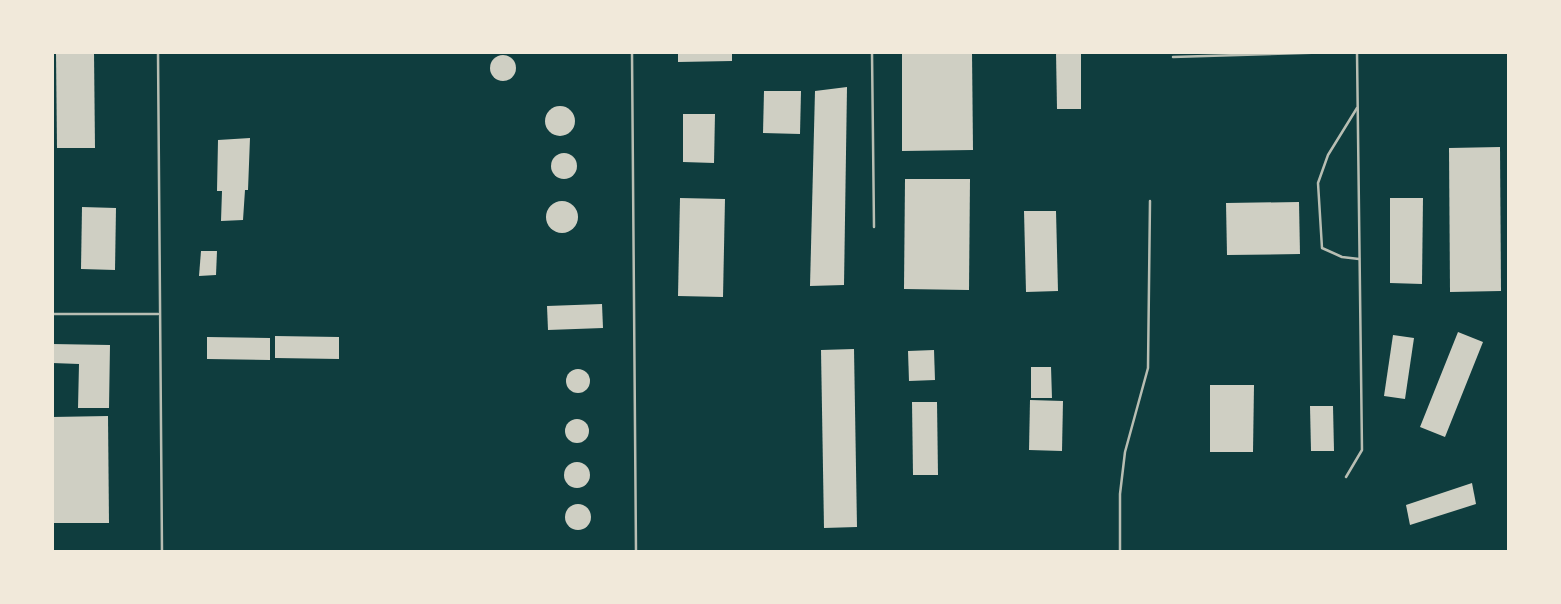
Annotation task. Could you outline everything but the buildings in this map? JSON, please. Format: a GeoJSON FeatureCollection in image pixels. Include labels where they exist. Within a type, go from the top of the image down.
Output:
{"type":"FeatureCollection","features":[{"type":"Feature","properties":{"kind":"lane"},"geometry":{"type":"LineString","coordinates":[[158,52],[162,551]]}},
{"type":"Feature","properties":{"kind":"lane"},"geometry":{"type":"LineString","coordinates":[[632,52],[636,551]]}},
{"type":"Feature","properties":{"kind":"lane"},"geometry":{"type":"LineString","coordinates":[[872,52],[874,227]]}},
{"type":"Feature","properties":{"kind":"lane"},"geometry":{"type":"LineString","coordinates":[[1173,57],[1337,52]]}},
{"type":"Feature","properties":{"kind":"lane"},"geometry":{"type":"LineString","coordinates":[[1346,477],[1362,450],[1357,52]]}},
{"type":"Feature","properties":{"kind":"lane"},"geometry":{"type":"LineString","coordinates":[[1357,108],[1328,155],[1318,183],[1322,248],[1342,257],[1360,259]]}},
{"type":"Feature","properties":{"kind":"lane"},"geometry":{"type":"LineString","coordinates":[[1120,551],[1120,494],[1125,452],[1148,368],[1150,201]]}},
{"type":"Feature","properties":{"kind":"lane"},"geometry":{"type":"LineString","coordinates":[[52,314],[159,314]]}}]}
